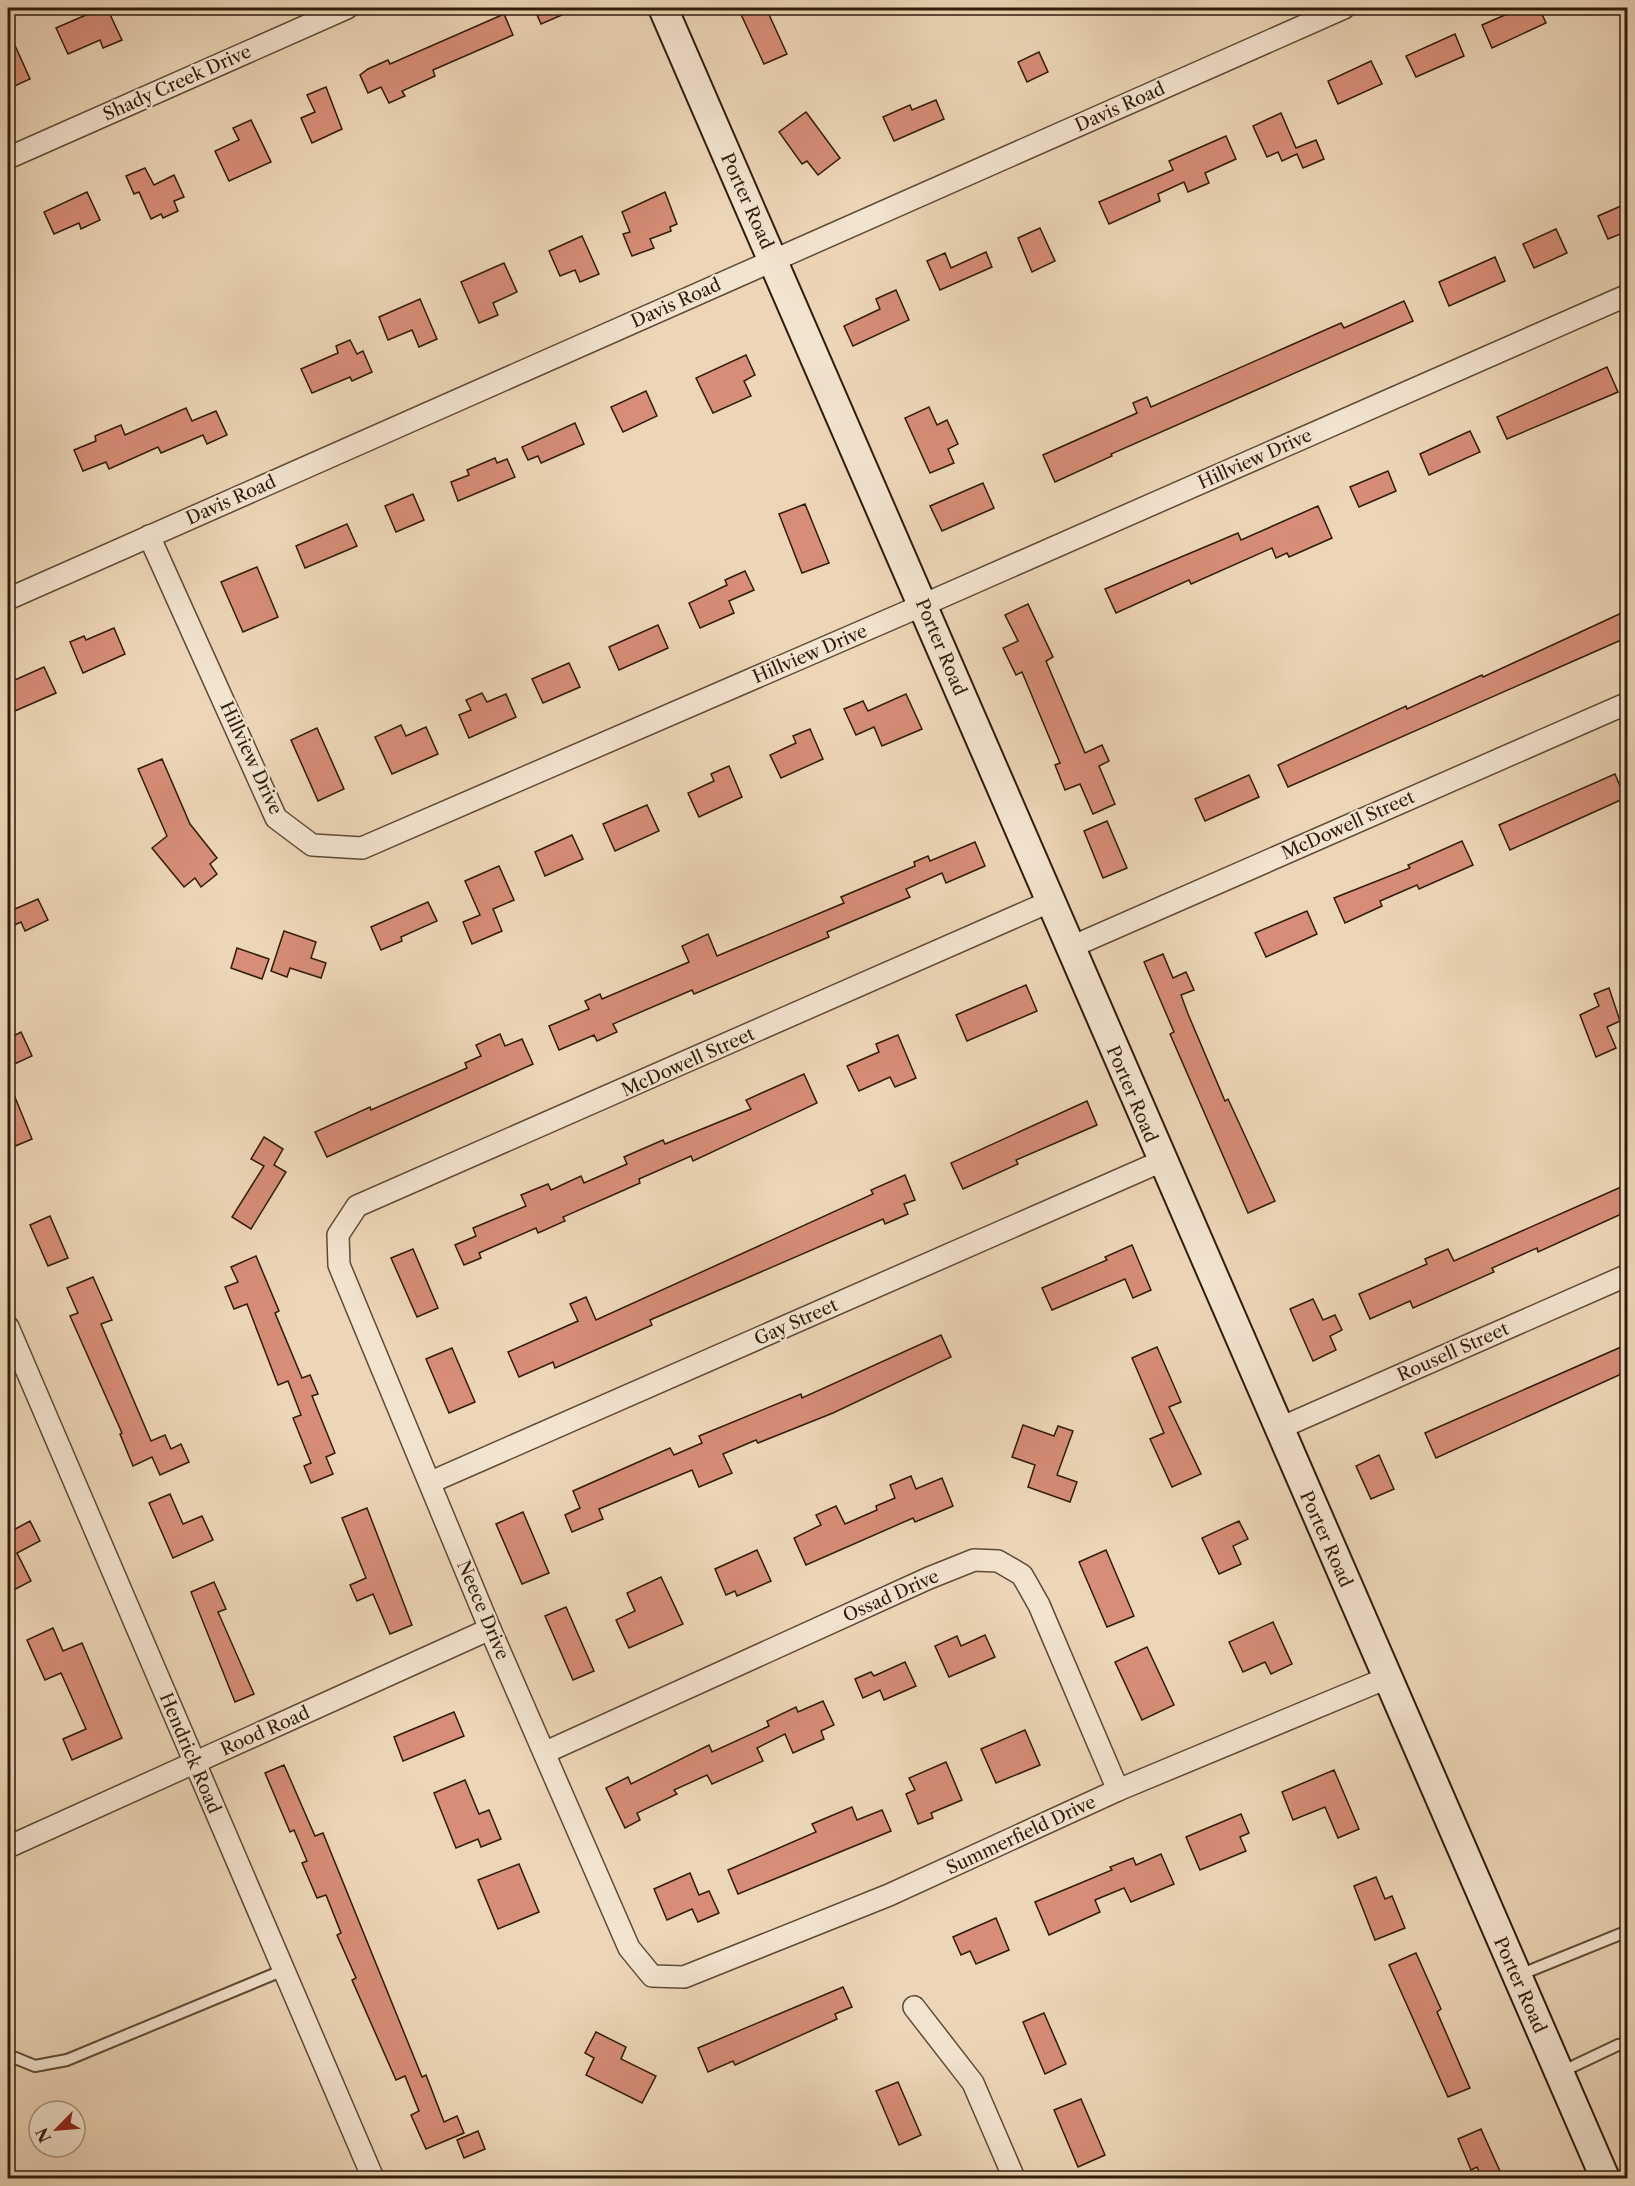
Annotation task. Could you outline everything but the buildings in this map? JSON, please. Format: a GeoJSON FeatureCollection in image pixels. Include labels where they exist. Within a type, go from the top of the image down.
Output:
{"type":"FeatureCollection","features":[{"type":"Feature","properties":{"kind":"street","name":"Shady Creek Drive"},"geometry":{"type":"LineString","coordinates":[[8,158],[347,8]]}},
{"type":"Feature","properties":{"kind":"street","name":"Porter Road"},"geometry":{"type":"LineString","coordinates":[[663,8],[924,605],[1049,902],[1605,2178]]}},
{"type":"Feature","properties":{"kind":"street","name":"Davis Road"},"geometry":{"type":"LineString","coordinates":[[8,599],[1344,8]]}},
{"type":"Feature","properties":{"kind":"street","name":"Hillview Drive"},"geometry":{"type":"LineString","coordinates":[[149,536],[276,818],[312,845],[362,848],[924,605],[1628,295]]}},
{"type":"Feature","properties":{"kind":"street","name":"McDowell Street"},"geometry":{"type":"LineString","coordinates":[[1069,948],[1628,703]]}},
{"type":"Feature","properties":{"kind":"street","name":"McDowell Street"},"geometry":{"type":"LineString","coordinates":[[338,1235],[357,1206],[1049,902]]}},
{"type":"Feature","properties":{"kind":"street","name":"Gay Street"},"geometry":{"type":"LineString","coordinates":[[431,1482],[1162,1161]]}},
{"type":"Feature","properties":{"kind":"street","name":"Neece Drive"},"geometry":{"type":"LineString","coordinates":[[338,1235],[339,1265],[431,1482],[490,1629],[546,1752],[629,1948],[652,1976]]}},
{"type":"Feature","properties":{"kind":"street","name":"Rousell Street"},"geometry":{"type":"LineString","coordinates":[[1278,1429],[1628,1275]]}},
{"type":"Feature","properties":{"kind":"street","name":"Hendrick Road"},"geometry":{"type":"LineString","coordinates":[[8,1327],[373,2178]]}},
{"type":"Feature","properties":{"kind":"street","name":"Ossad Drive"},"geometry":{"type":"LineString","coordinates":[[546,1752],[928,1578],[974,1560],[998,1560],[1022,1575],[1039,1605],[1118,1790]]}},
{"type":"Feature","properties":{"kind":"street","name":"Rood Road"},"geometry":{"type":"LineString","coordinates":[[8,1847],[490,1629]]}},
{"type":"Feature","properties":{"kind":"street","name":"Summerfield Drive"},"geometry":{"type":"LineString","coordinates":[[652,1976],[684,1977],[867,1904],[1118,1790],[1387,1678]]}},
{"type":"Feature","properties":{"kind":"street"},"geometry":{"type":"LineString","coordinates":[[914,2007],[974,2083],[1014,2178]]}},
{"type":"Feature","properties":{"kind":"lane"},"geometry":{"type":"LineString","coordinates":[[1516,1976],[1628,1931]]}},
{"type":"Feature","properties":{"kind":"lane"},"geometry":{"type":"LineString","coordinates":[[8,2055],[35,2066],[67,2060],[284,1970]]}},
{"type":"Feature","properties":{"kind":"lane"},"geometry":{"type":"LineString","coordinates":[[1558,2073],[1618,2045],[1628,2044]]}}]}
